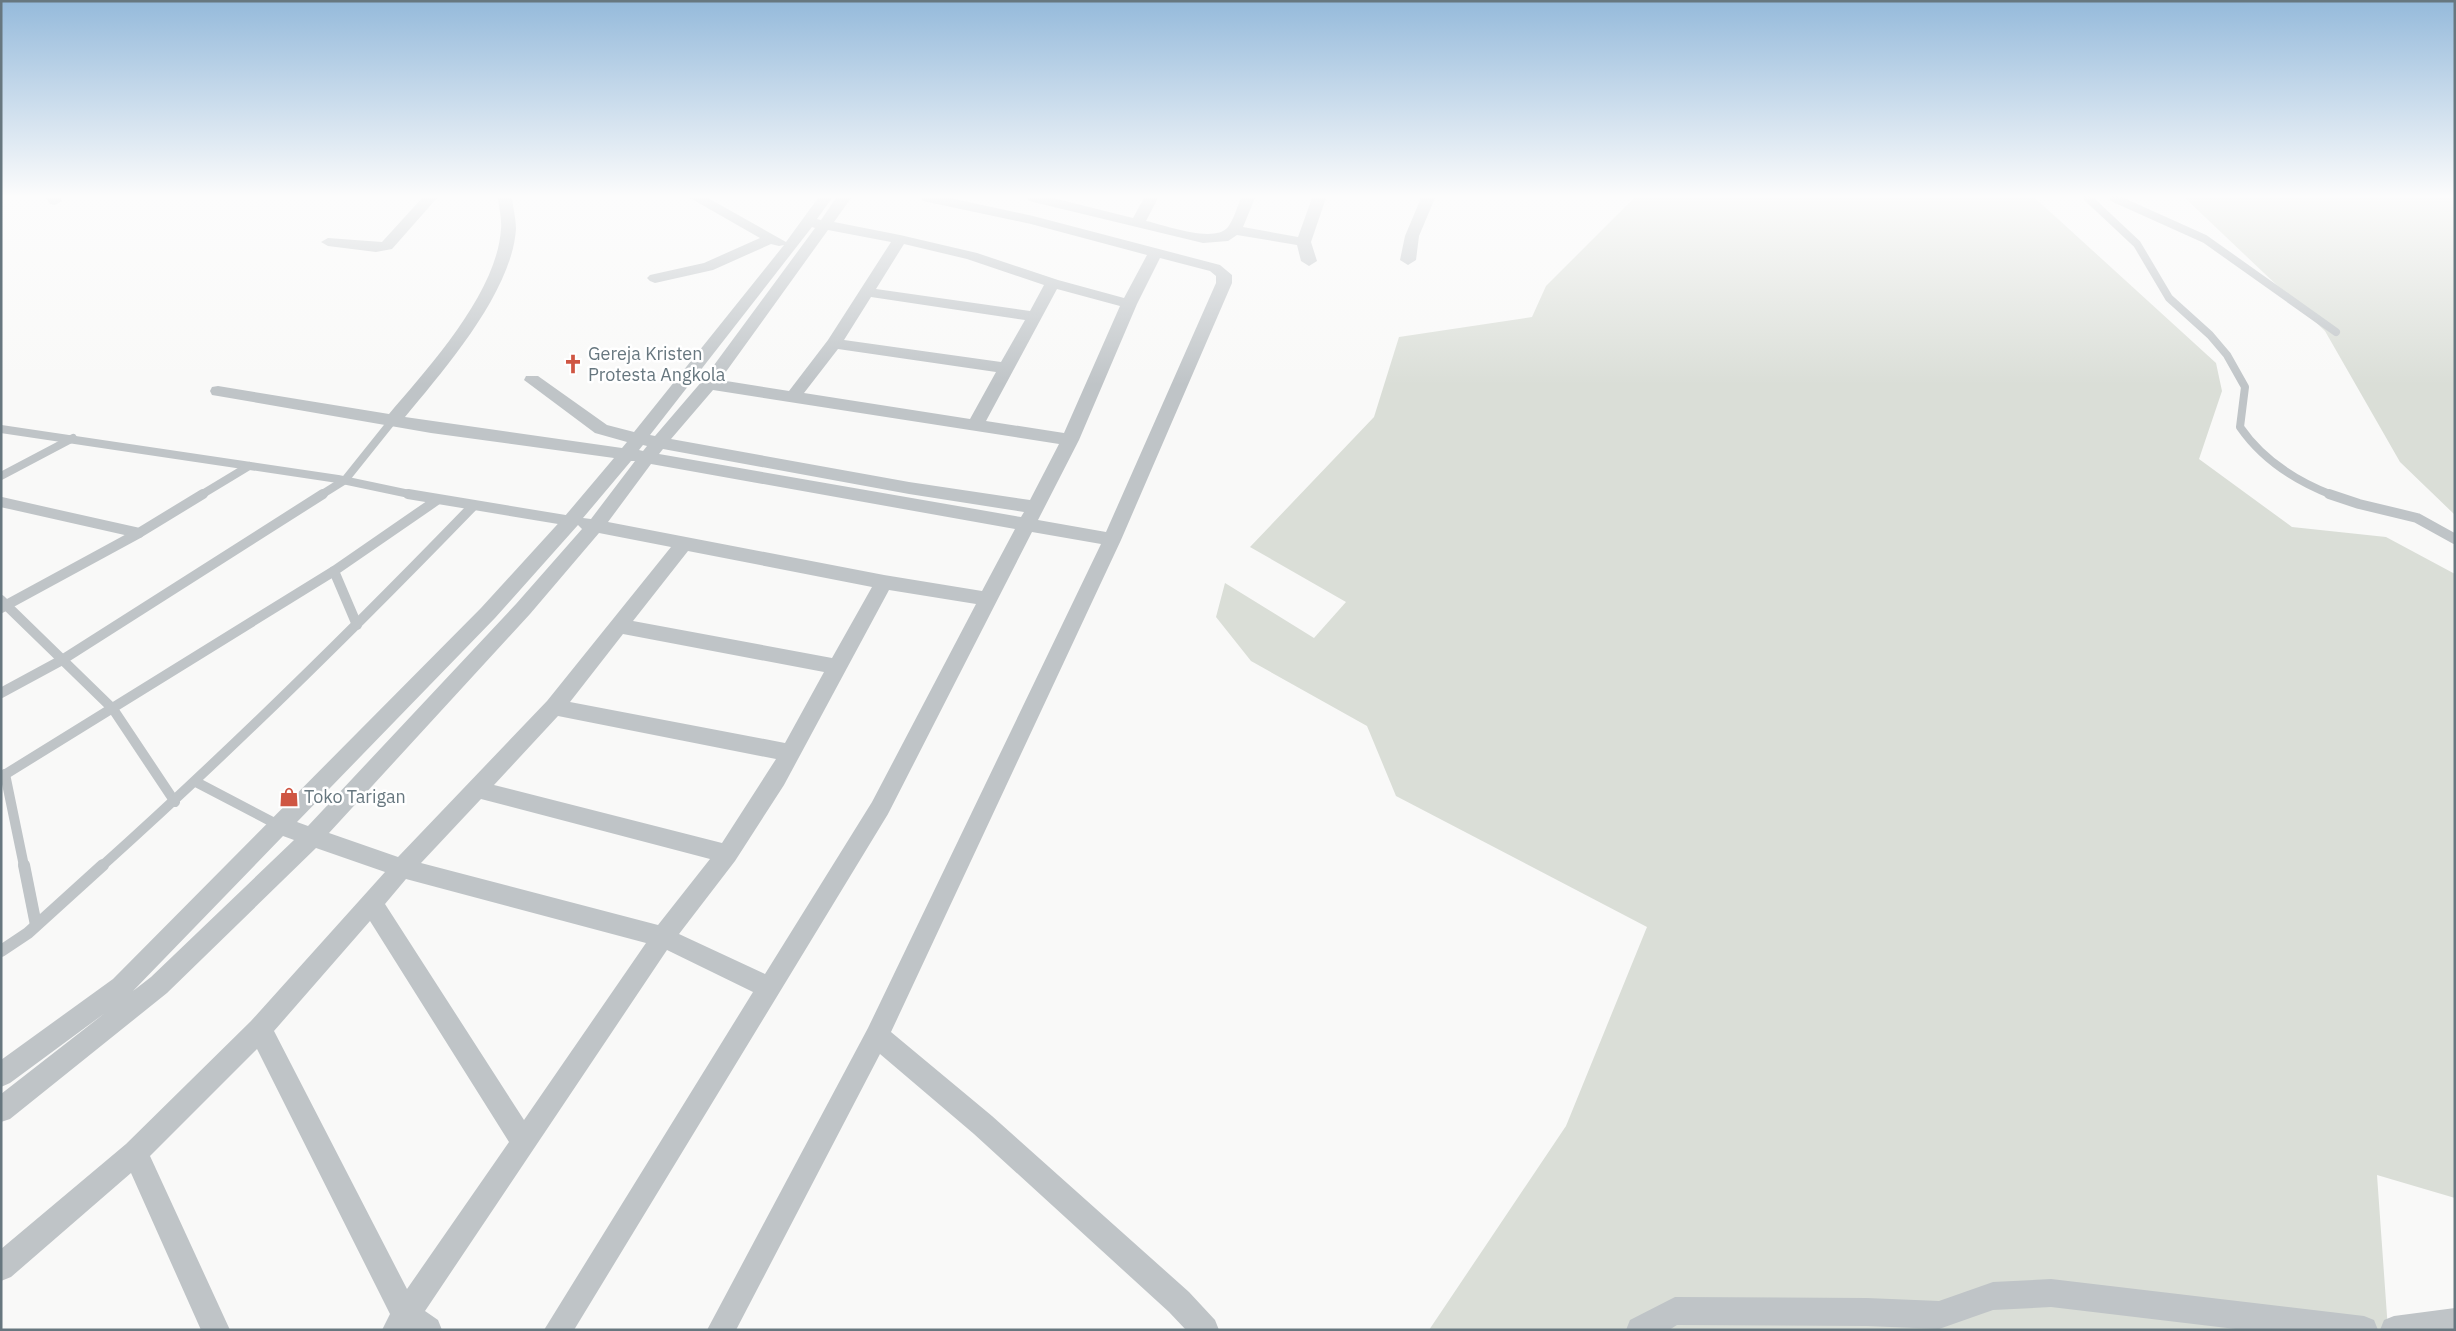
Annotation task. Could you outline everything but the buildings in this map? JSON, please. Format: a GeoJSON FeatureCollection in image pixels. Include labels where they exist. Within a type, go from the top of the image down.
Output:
{"type":"FeatureCollection","features":[{"type":"Feature","properties":{"kind":"street"},"geometry":{"type":"LineString","coordinates":[[393,420],[452,350],[496,275],[501,260]]}},
{"type":"Feature","properties":{"kind":"street"},"geometry":{"type":"LineString","coordinates":[[655,278],[708,267],[723,260]]}},
{"type":"Feature","properties":{"kind":"street"},"geometry":{"type":"LineString","coordinates":[[1,1075],[121,987],[488,613],[570,521],[626,454],[780,260]]}},
{"type":"Feature","properties":{"kind":"street"},"geometry":{"type":"LineString","coordinates":[[1,1110],[159,985],[312,837],[523,609],[596,525],[654,450],[709,384],[791,260]]}},
{"type":"Feature","properties":{"kind":"street"},"geometry":{"type":"LineString","coordinates":[[793,397],[834,343],[887,260]]}},
{"type":"Feature","properties":{"kind":"street"},"geometry":{"type":"LineString","coordinates":[[984,260],[1053,283],[1129,304]]}},
{"type":"Feature","properties":{"kind":"street"},"geometry":{"type":"LineString","coordinates":[[558,1330],[880,808],[1070,440],[1129,304],[1151,260]]}},
{"type":"Feature","properties":{"kind":"street"},"geometry":{"type":"LineString","coordinates":[[721,1330],[877,1036],[1112,540],[1224,283],[1224,275],[1215,268],[1188,260]]}},
{"type":"Feature","properties":{"kind":"street"},"geometry":{"type":"LineString","coordinates":[[975,425],[1004,368],[1053,283]]}},
{"type":"Feature","properties":{"kind":"street"},"geometry":{"type":"LineString","coordinates":[[867,292],[1033,316]]}},
{"type":"Feature","properties":{"kind":"street"},"geometry":{"type":"LineString","coordinates":[[834,343],[1004,368]]}},
{"type":"Feature","properties":{"kind":"street"},"geometry":{"type":"LineString","coordinates":[[532,380],[601,429],[638,438],[654,450]]}},
{"type":"Feature","properties":{"kind":"street"},"geometry":{"type":"LineString","coordinates":[[709,384],[1070,440]]}},
{"type":"Feature","properties":{"kind":"street"},"geometry":{"type":"LineString","coordinates":[[218,391],[393,420],[626,454],[654,450],[1030,516],[1112,540]]}},
{"type":"Feature","properties":{"kind":"street"},"geometry":{"type":"LineString","coordinates":[[570,521],[884,582],[987,599]]}},
{"type":"Feature","properties":{"kind":"street"},"geometry":{"type":"LineString","coordinates":[[1,1267],[135,1153],[260,1029],[371,902],[554,706],[685,542]]}},
{"type":"Feature","properties":{"kind":"street"},"geometry":{"type":"LineString","coordinates":[[410,1325],[524,1142],[663,937],[727,854],[776,779],[884,582]]}},
{"type":"Feature","properties":{"kind":"street"},"geometry":{"type":"LineString","coordinates":[[618,626],[837,667]]}},
{"type":"Feature","properties":{"kind":"street"},"geometry":{"type":"LineString","coordinates":[[554,706],[791,753]]}},
{"type":"Feature","properties":{"kind":"street"},"geometry":{"type":"LineString","coordinates":[[476,789],[727,854]]}},
{"type":"Feature","properties":{"kind":"street"},"geometry":{"type":"LineString","coordinates":[[280,826],[402,868],[663,937],[768,987]]}},
{"type":"Feature","properties":{"kind":"street"},"geometry":{"type":"LineString","coordinates":[[371,902],[524,1142]]}},
{"type":"Feature","properties":{"kind":"street"},"geometry":{"type":"LineString","coordinates":[[260,1029],[410,1325]]}},
{"type":"Feature","properties":{"kind":"street"},"geometry":{"type":"LineString","coordinates":[[877,1036],[983,1125],[1179,1302],[1205,1330]]}},
{"type":"Feature","properties":{"kind":"street"},"geometry":{"type":"LineString","coordinates":[[135,1153],[216,1330]]}},
{"type":"Feature","properties":{"kind":"street"},"geometry":{"type":"LineString","coordinates":[[1640,1330],[1674,1311],[1867,1312],[1939,1315],[1993,1296],[2051,1293],[2364,1330]]}},
{"type":"Feature","properties":{"kind":"street"},"geometry":{"type":"LineString","coordinates":[[2394,1330],[2455,1322]]}},
{"type":"Feature","properties":{"kind":"lane"},"geometry":{"type":"LineString","coordinates":[[2147,260],[2169,298],[2210,335],[2227,355],[2245,387],[2240,427],[2260,452],[2311,486],[2331,496],[2392,510],[2425,521],[2455,539]]}},
{"type":"Feature","properties":{"kind":"lane"},"geometry":{"type":"LineString","coordinates":[[2235,260],[2336,332]]}},
{"type":"Feature","properties":{"kind":"lane"},"geometry":{"type":"LineString","coordinates":[[1,694],[62,660],[344,480],[393,420]]}},
{"type":"Feature","properties":{"kind":"lane"},"geometry":{"type":"LineString","coordinates":[[1,429],[73,438],[344,480],[437,500],[570,521]]}},
{"type":"Feature","properties":{"kind":"lane"},"geometry":{"type":"LineString","coordinates":[[1,476],[73,438]]}},
{"type":"Feature","properties":{"kind":"lane"},"geometry":{"type":"LineString","coordinates":[[174,802],[113,709],[3,605],[139,533],[249,466]]}},
{"type":"Feature","properties":{"kind":"lane"},"geometry":{"type":"LineString","coordinates":[[36,925],[3,775],[113,709],[334,571],[437,500]]}},
{"type":"Feature","properties":{"kind":"lane"},"geometry":{"type":"LineString","coordinates":[[1,502],[139,533]]}},
{"type":"Feature","properties":{"kind":"lane"},"geometry":{"type":"LineString","coordinates":[[1,951],[36,925],[196,782],[357,625],[473,506]]}},
{"type":"Feature","properties":{"kind":"lane"},"geometry":{"type":"LineString","coordinates":[[334,571],[357,625]]}},
{"type":"Feature","properties":{"kind":"lane"},"geometry":{"type":"LineString","coordinates":[[196,782],[280,826]]}},
{"type":"Feature","properties":{"kind":"shaded area"},"geometry":{"type":"Polygon","coordinates":[[[1572,260],[2103,260],[2216,363],[2222,391],[2199,459],[2292,527],[2386,537],[2455,574],[2455,1198],[2377,1175],[2388,1330],[1429,1330],[1566,1126],[1647,927],[1396,796],[1367,726],[1251,661],[1216,617],[1225,583],[1314,638],[1346,602],[1250,547],[1374,417],[1399,337],[1532,317],[1546,286],[1572,260]]]}},
{"type":"Feature","properties":{"kind":"shaded area"},"geometry":{"type":"Polygon","coordinates":[[[2250,260],[2455,260],[2455,515],[2400,462],[2325,331],[2250,260]]]}},
{"type":"Feature","properties":{"kind":"place","name":"Gereja Kristen Protesta Angkola"},"geometry":{"type":"Point","coordinates":[573,364]}},
{"type":"Feature","properties":{"kind":"place","name":"Toko Tarigan"},"geometry":{"type":"Point","coordinates":[289,797]}}]}
